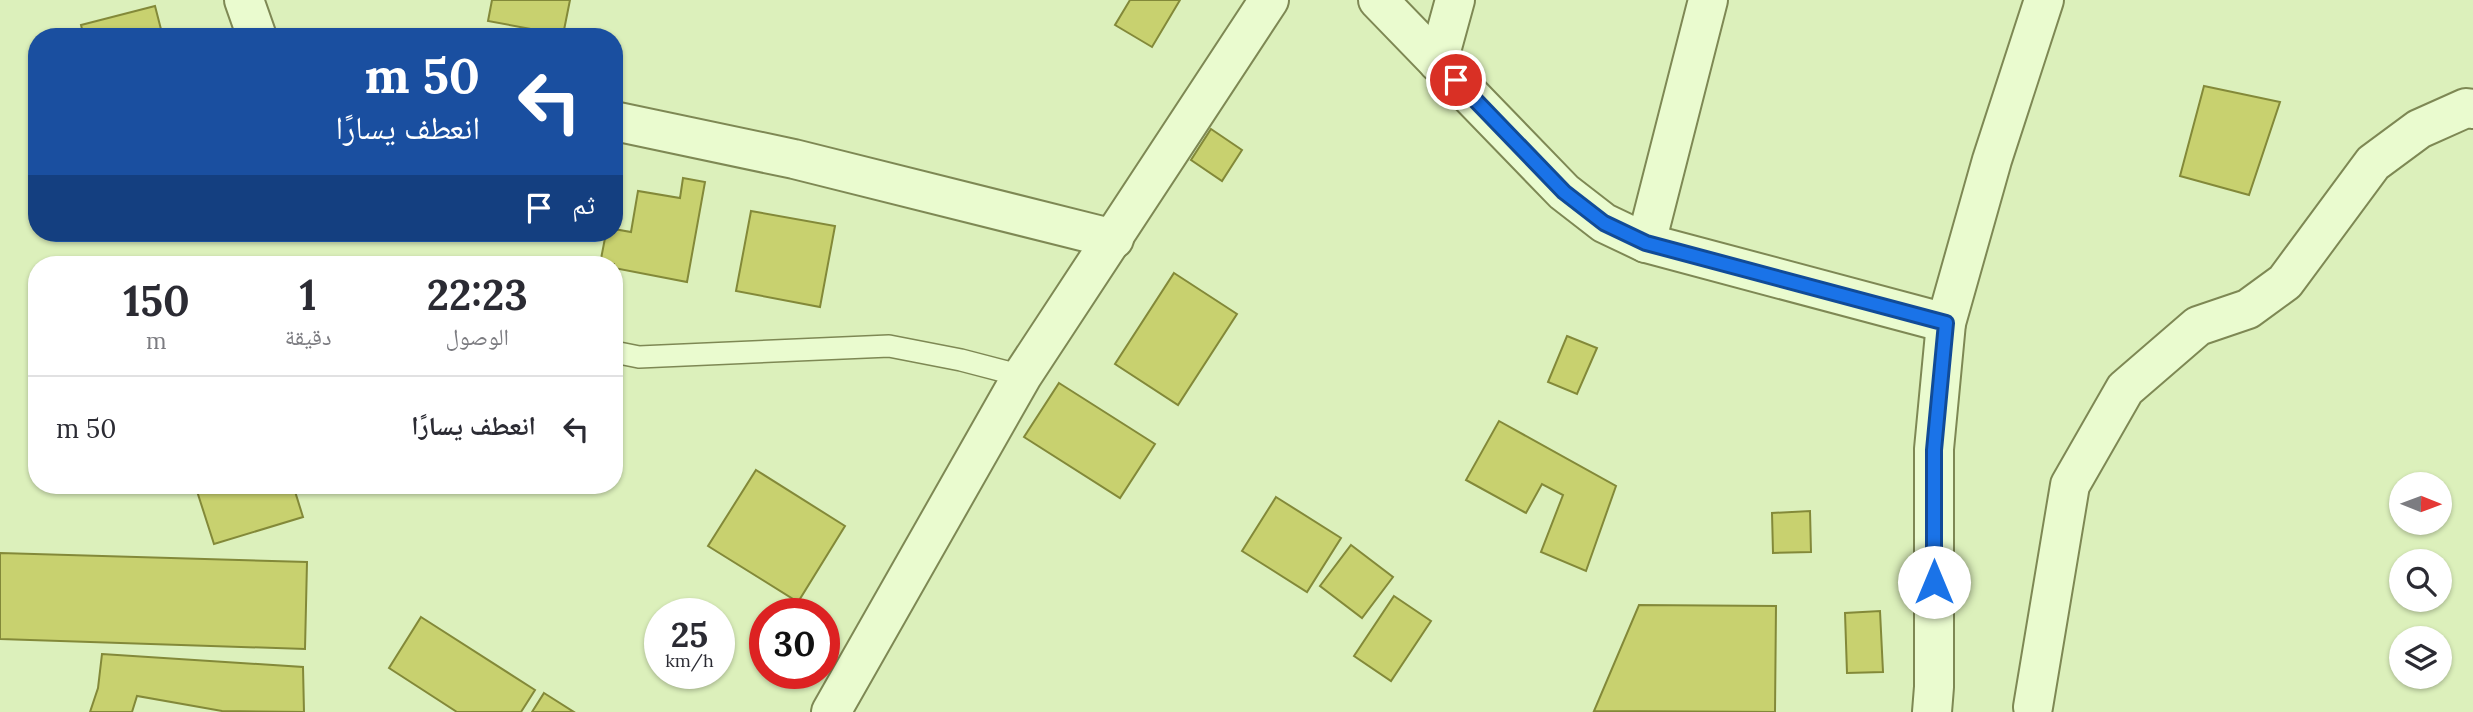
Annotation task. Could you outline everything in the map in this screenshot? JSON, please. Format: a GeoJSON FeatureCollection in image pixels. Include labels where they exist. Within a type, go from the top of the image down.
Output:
{"type":"FeatureCollection","features":[{"type":"Feature","properties":{"kind":"street"},"geometry":{"type":"LineString","coordinates":[[244,0],[254,28]]}},
{"type":"Feature","properties":{"kind":"street"},"geometry":{"type":"LineString","coordinates":[[831,712],[1023,376],[1269,0]]}},
{"type":"Feature","properties":{"kind":"street"},"geometry":{"type":"LineString","coordinates":[[1378,0],[1564,192],[1604,223],[1646,243],[1946,323]]}},
{"type":"Feature","properties":{"kind":"street"},"geometry":{"type":"LineString","coordinates":[[1438,62],[1455,0]]}},
{"type":"Feature","properties":{"kind":"street"},"geometry":{"type":"LineString","coordinates":[[1646,243],[1708,0]]}},
{"type":"Feature","properties":{"kind":"street"},"geometry":{"type":"LineString","coordinates":[[1932,712],[1934,450],[1946,323],[1992,160],[2044,0]]}},
{"type":"Feature","properties":{"kind":"street"},"geometry":{"type":"LineString","coordinates":[[2033,707],[2070,485],[2125,389],[2198,326],[2248,309],[2286,282],[2373,163],[2419,129],[2466,108],[2473,109]]}},
{"type":"Feature","properties":{"kind":"street"},"geometry":{"type":"LineString","coordinates":[[623,123],[794,159],[1114,239]]}},
{"type":"Feature","properties":{"kind":"lane"},"geometry":{"type":"LineString","coordinates":[[623,354],[639,357],[889,346],[1023,376]]}},
{"type":"Feature","properties":{"kind":"building"},"geometry":{"type":"Polygon","coordinates":[[[492,0],[570,0],[564,28],[526,28],[488,21],[492,0]]]}},
{"type":"Feature","properties":{"kind":"building"},"geometry":{"type":"Polygon","coordinates":[[[1130,0],[1180,0],[1152,47],[1115,25],[1130,0]]]}},
{"type":"Feature","properties":{"kind":"building"},"geometry":{"type":"Polygon","coordinates":[[[155,6],[161,28],[82,28],[81,25],[155,6]]]}},
{"type":"Feature","properties":{"kind":"building"},"geometry":{"type":"Polygon","coordinates":[[[2204,86],[2280,102],[2249,195],[2180,176],[2204,86]]]}},
{"type":"Feature","properties":{"kind":"building"},"geometry":{"type":"Polygon","coordinates":[[[1211,129],[1242,150],[1222,181],[1191,160],[1211,129]]]}},
{"type":"Feature","properties":{"kind":"building"},"geometry":{"type":"Polygon","coordinates":[[[683,178],[705,182],[687,282],[623,270],[623,256],[602,256],[604,242],[623,242],[623,231],[631,232],[638,191],[680,198],[683,178]]]}},
{"type":"Feature","properties":{"kind":"building"},"geometry":{"type":"Polygon","coordinates":[[[751,211],[835,226],[820,307],[736,291],[751,211]]]}},
{"type":"Feature","properties":{"kind":"building"},"geometry":{"type":"Polygon","coordinates":[[[1174,273],[1237,314],[1178,405],[1115,364],[1174,273]]]}},
{"type":"Feature","properties":{"kind":"building"},"geometry":{"type":"Polygon","coordinates":[[[1567,336],[1597,348],[1577,394],[1548,382],[1567,336]]]}},
{"type":"Feature","properties":{"kind":"building"},"geometry":{"type":"Polygon","coordinates":[[[1059,383],[1155,444],[1120,498],[1024,437],[1059,383]]]}},
{"type":"Feature","properties":{"kind":"building"},"geometry":{"type":"Polygon","coordinates":[[[1499,421],[1616,486],[1586,571],[1541,552],[1563,495],[1542,484],[1526,513],[1466,480],[1499,421]]]}},
{"type":"Feature","properties":{"kind":"building"},"geometry":{"type":"Polygon","coordinates":[[[756,470],[845,526],[800,598],[792,598],[708,546],[756,470]]]}},
{"type":"Feature","properties":{"kind":"building"},"geometry":{"type":"Polygon","coordinates":[[[198,494],[296,494],[303,517],[214,544],[198,494]]]}},
{"type":"Feature","properties":{"kind":"building"},"geometry":{"type":"Polygon","coordinates":[[[1276,497],[1341,538],[1307,592],[1242,551],[1276,497]]]}},
{"type":"Feature","properties":{"kind":"building"},"geometry":{"type":"Polygon","coordinates":[[[1810,511],[1811,552],[1773,553],[1772,513],[1810,511]]]}},
{"type":"Feature","properties":{"kind":"building"},"geometry":{"type":"Polygon","coordinates":[[[1351,545],[1393,577],[1362,618],[1320,586],[1351,545]]]}},
{"type":"Feature","properties":{"kind":"building"},"geometry":{"type":"Polygon","coordinates":[[[0,553],[307,562],[305,649],[0,639],[0,553]]]}},
{"type":"Feature","properties":{"kind":"building"},"geometry":{"type":"Polygon","coordinates":[[[1394,596],[1431,621],[1391,681],[1354,656],[1394,596]]]}},
{"type":"Feature","properties":{"kind":"building"},"geometry":{"type":"Polygon","coordinates":[[[1639,605],[1776,606],[1775,712],[1594,711],[1639,605]]]}},
{"type":"Feature","properties":{"kind":"building"},"geometry":{"type":"Polygon","coordinates":[[[1880,611],[1883,672],[1847,673],[1845,613],[1880,611]]]}},
{"type":"Feature","properties":{"kind":"building"},"geometry":{"type":"Polygon","coordinates":[[[421,617],[535,690],[521,712],[457,712],[389,668],[421,617]]]}},
{"type":"Feature","properties":{"kind":"building"},"geometry":{"type":"Polygon","coordinates":[[[102,654],[303,667],[304,712],[222,711],[137,696],[132,712],[90,712],[98,688],[102,654]]]}},
{"type":"Feature","properties":{"kind":"building"},"geometry":{"type":"Polygon","coordinates":[[[544,693],[574,712],[532,712],[544,693]]]}},
{"type":"Feature","properties":{"kind":"route"},"geometry":{"type":"LineString","coordinates":[[1456,80],[1564,192],[1604,223],[1646,243],[1946,323],[1934,450],[1934,582]]}}]}
